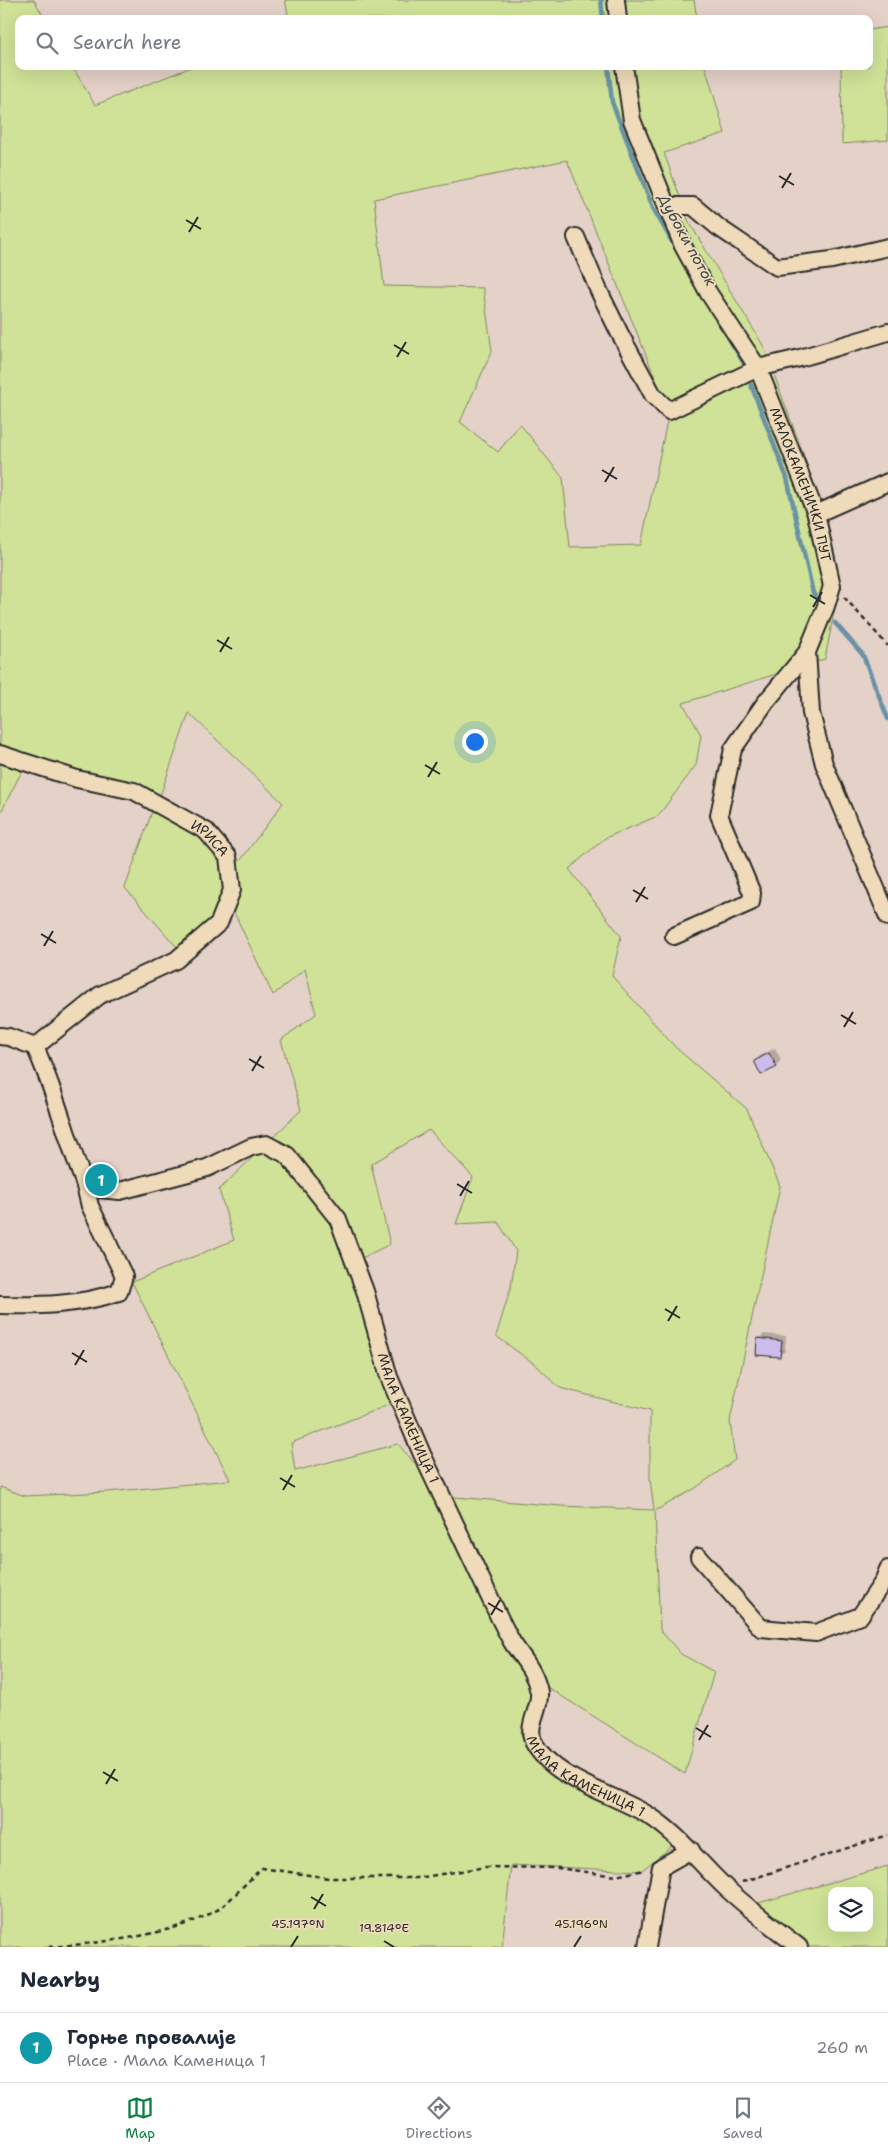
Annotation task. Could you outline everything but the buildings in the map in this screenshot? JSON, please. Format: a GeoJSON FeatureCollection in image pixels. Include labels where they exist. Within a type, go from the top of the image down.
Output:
{"type":"FeatureCollection","features":[{"type":"Feature","properties":{"kind":"street"},"geometry":{"type":"LineString","coordinates":[[616,0],[618,15]]}},
{"type":"Feature","properties":{"kind":"street","name":"МАЛОКАМЕНИЧКИ ПУТ"},"geometry":{"type":"LineString","coordinates":[[625,70],[632,120],[683,246],[708,292],[758,368],[816,514],[832,586]]}},
{"type":"Feature","properties":{"kind":"street"},"geometry":{"type":"LineString","coordinates":[[667,206],[693,206],[718,227],[777,267],[832,260],[888,247]]}},
{"type":"Feature","properties":{"kind":"street"},"geometry":{"type":"LineString","coordinates":[[576,236],[599,291],[632,356],[653,395],[669,411],[758,368],[800,358],[888,332]]}},
{"type":"Feature","properties":{"kind":"street"},"geometry":{"type":"LineString","coordinates":[[816,514],[888,482]]}},
{"type":"Feature","properties":{"kind":"street"},"geometry":{"type":"LineString","coordinates":[[674,936],[751,902],[752,892],[719,815],[733,748],[806,652],[826,606],[832,586]]}},
{"type":"Feature","properties":{"kind":"street"},"geometry":{"type":"LineString","coordinates":[[806,652],[811,713],[824,764],[888,917]]}},
{"type":"Feature","properties":{"kind":"street","name":"ИРИСА"},"geometry":{"type":"LineString","coordinates":[[0,754],[77,779],[134,791],[206,831],[228,857],[232,890],[219,923],[176,960],[100,995],[35,1047]]}},
{"type":"Feature","properties":{"kind":"street"},"geometry":{"type":"LineString","coordinates":[[0,1036],[9,1037],[35,1047],[49,1077],[68,1140],[84,1182],[90,1206],[124,1276],[119,1292],[96,1300],[48,1306],[0,1305]]}},
{"type":"Feature","properties":{"kind":"street","name":"МАЛА КАМЕНИЦА 1"},"geometry":{"type":"LineString","coordinates":[[84,1182],[99,1189],[120,1191],[207,1168],[251,1147],[266,1144],[287,1155],[338,1219],[365,1291],[389,1377],[418,1446],[500,1619],[512,1642],[535,1675],[539,1694],[531,1728],[533,1742],[546,1759],[567,1774],[647,1814],[667,1828],[691,1850],[725,1887],[796,1945]]}},
{"type":"Feature","properties":{"kind":"street"},"geometry":{"type":"LineString","coordinates":[[699,1556],[761,1628],[816,1633],[860,1616],[883,1582],[888,1569]]}},
{"type":"Feature","properties":{"kind":"street"},"geometry":{"type":"LineString","coordinates":[[647,1947],[661,1867],[691,1850]]}},
{"type":"Feature","properties":{"kind":"path"},"geometry":{"type":"LineString","coordinates":[[832,586],[852,605],[888,646]]}},
{"type":"Feature","properties":{"kind":"path"},"geometry":{"type":"LineString","coordinates":[[725,1887],[888,1835]]}},
{"type":"Feature","properties":{"kind":"path"},"geometry":{"type":"LineString","coordinates":[[49,1947],[85,1944],[174,1928],[218,1909],[262,1868],[329,1878],[417,1878],[486,1867],[558,1868],[616,1876],[661,1867]]}},
{"type":"Feature","properties":{"kind":"green space"},"geometry":{"type":"Polygon","coordinates":[[[0,0],[34,0],[43,15],[15,15],[15,70],[74,70],[95,105],[184,70],[706,70],[725,133],[664,153],[689,222],[764,347],[809,470],[839,586],[825,659],[683,703],[701,735],[696,765],[658,816],[605,838],[569,869],[621,936],[612,976],[675,1047],[747,1109],[780,1186],[730,1421],[735,1460],[694,1489],[655,1511],[660,1630],[681,1654],[714,1672],[685,1774],[536,1680],[521,1734],[536,1762],[641,1814],[677,1842],[641,1871],[511,1865],[502,1947],[0,1947],[0,1487],[25,1496],[108,1492],[230,1480],[132,1282],[234,1240],[219,1190],[301,1110],[281,1040],[316,1014],[305,969],[273,995],[232,908],[183,954],[125,888],[153,809],[240,861],[283,803],[189,713],[159,799],[29,757],[0,814],[0,0]],[[567,160],[374,199],[384,286],[483,288],[492,351],[460,422],[498,452],[520,424],[563,478],[570,547],[641,545],[669,412],[567,160]],[[429,1130],[371,1164],[390,1244],[350,1264],[391,1404],[291,1443],[295,1471],[398,1444],[443,1496],[561,1506],[654,1510],[650,1479],[650,1411],[560,1388],[536,1365],[496,1336],[511,1287],[516,1251],[498,1222],[456,1224],[473,1177],[429,1130]]]}},
{"type":"Feature","properties":{"kind":"green space"},"geometry":{"type":"Polygon","coordinates":[[[285,0],[694,0],[696,15],[288,15],[285,0]]]}},
{"type":"Feature","properties":{"kind":"green space"},"geometry":{"type":"Polygon","coordinates":[[[888,27],[888,140],[842,144],[841,70],[873,70],[873,29],[888,27]]]}},
{"type":"Feature","properties":{"kind":"green space"},"geometry":{"type":"Polygon","coordinates":[[[888,1866],[888,1947],[786,1947],[741,1908],[888,1866]]]}},
{"type":"Feature","properties":{"kind":"waterway","name":"Дубоки поток"},"geometry":{"type":"LineString","coordinates":[[601,0],[603,15]]}},
{"type":"Feature","properties":{"kind":"waterway","name":"Дубоки поток"},"geometry":{"type":"LineString","coordinates":[[608,70],[612,102],[653,208],[675,247]]}},
{"type":"Feature","properties":{"kind":"waterway","name":"Дубоки поток"},"geometry":{"type":"LineString","coordinates":[[726,333],[743,362]]}},
{"type":"Feature","properties":{"kind":"waterway","name":"Дубоки поток"},"geometry":{"type":"LineString","coordinates":[[751,385],[787,478],[813,593],[816,597]]}},
{"type":"Feature","properties":{"kind":"waterway","name":"Дубоки поток"},"geometry":{"type":"LineString","coordinates":[[835,623],[863,655],[888,719]]}},
{"type":"Feature","properties":{"kind":"place","name":"Горње провалије"},"geometry":{"type":"Point","coordinates":[101,1180]}}]}
